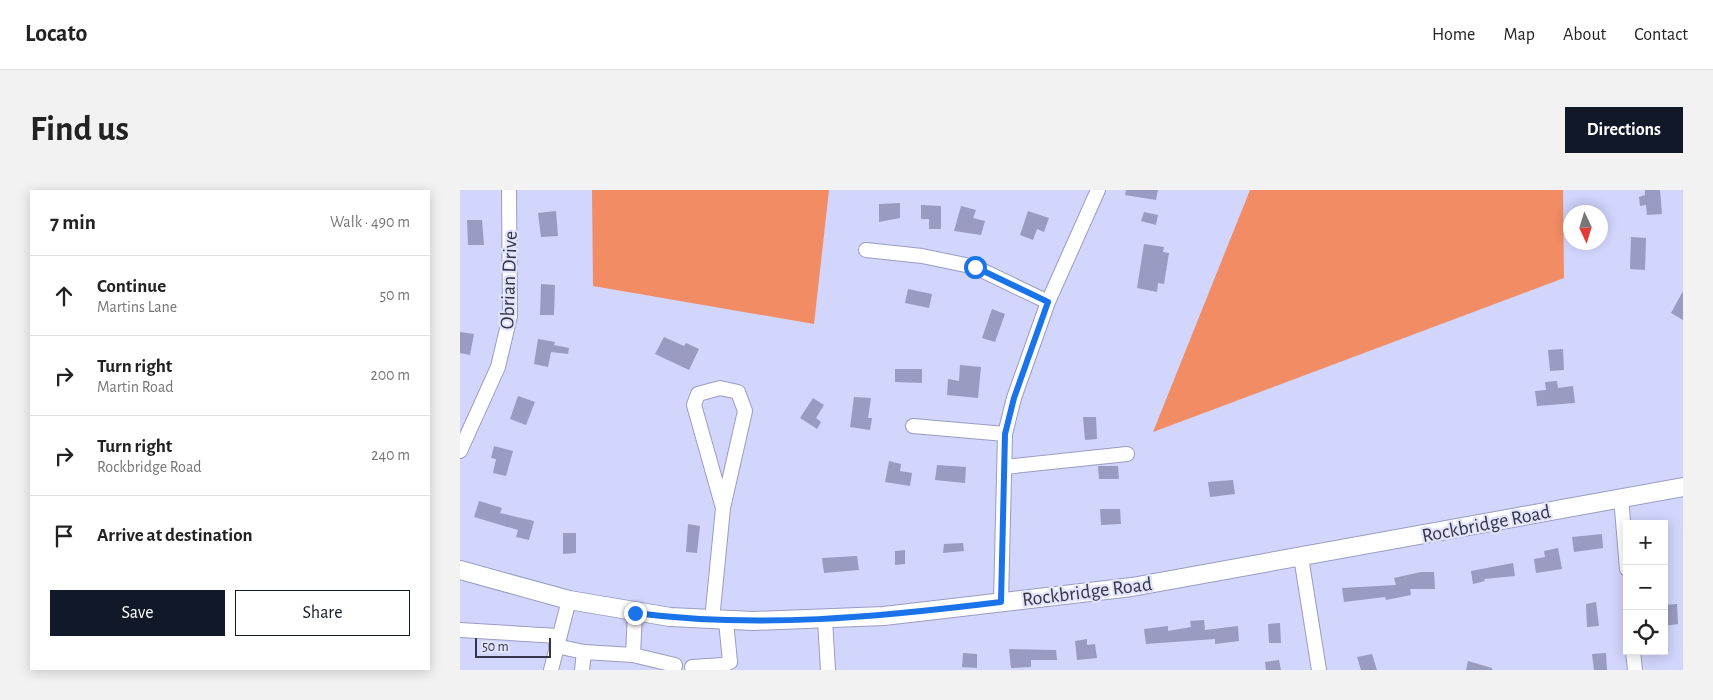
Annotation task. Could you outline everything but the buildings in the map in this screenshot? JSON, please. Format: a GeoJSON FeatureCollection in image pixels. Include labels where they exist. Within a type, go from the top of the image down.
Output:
{"type":"FeatureCollection","features":[{"type":"Feature","properties":{"kind":"main road","name":"Rockbridge Road"},"geometry":{"type":"LineString","coordinates":[[460,570],[569,600],[635,613],[719,620],[826,620],[884,616],[1132,587],[1683,487]]}},
{"type":"Feature","properties":{"kind":"street","name":"Obrian Drive"},"geometry":{"type":"LineString","coordinates":[[460,451],[498,367],[510,316],[509,190]]}},
{"type":"Feature","properties":{"kind":"street"},"geometry":{"type":"LineString","coordinates":[[1001,602],[1005,434],[1014,398],[1048,302],[1098,190]]}},
{"type":"Feature","properties":{"kind":"street"},"geometry":{"type":"LineString","coordinates":[[866,250],[922,256],[975,267],[1048,302]]}},
{"type":"Feature","properties":{"kind":"street"},"geometry":{"type":"LineString","coordinates":[[692,667],[730,662],[719,620],[723,508],[745,410],[738,392],[720,388],[698,394],[694,405],[723,508]]}},
{"type":"Feature","properties":{"kind":"street"},"geometry":{"type":"LineString","coordinates":[[913,426],[1005,434]]}},
{"type":"Feature","properties":{"kind":"street"},"geometry":{"type":"LineString","coordinates":[[1005,467],[1127,454]]}},
{"type":"Feature","properties":{"kind":"street"},"geometry":{"type":"LineString","coordinates":[[1621,497],[1627,565]]}},
{"type":"Feature","properties":{"kind":"street"},"geometry":{"type":"LineString","coordinates":[[1301,557],[1319,670]]}},
{"type":"Feature","properties":{"kind":"street"},"geometry":{"type":"LineString","coordinates":[[551,670],[569,600]]}},
{"type":"Feature","properties":{"kind":"street"},"geometry":{"type":"LineString","coordinates":[[633,655],[635,613]]}},
{"type":"Feature","properties":{"kind":"street"},"geometry":{"type":"LineString","coordinates":[[826,620],[828,670]]}},
{"type":"Feature","properties":{"kind":"street"},"geometry":{"type":"LineString","coordinates":[[460,630],[557,641],[584,652],[633,655],[675,665],[674,670]]}},
{"type":"Feature","properties":{"kind":"street"},"geometry":{"type":"LineString","coordinates":[[582,670],[584,652]]}},
{"type":"Feature","properties":{"kind":"street"},"geometry":{"type":"LineString","coordinates":[[1633,655],[1635,670]]}},
{"type":"Feature","properties":{"kind":"shaded area"},"geometry":{"type":"Polygon","coordinates":[[[592,190],[829,190],[814,324],[593,286],[592,190]]]}},
{"type":"Feature","properties":{"kind":"shaded area"},"geometry":{"type":"Polygon","coordinates":[[[1250,190],[1563,190],[1564,278],[1153,432],[1250,190]]]}},
{"type":"Feature","properties":{"kind":"route"},"geometry":{"type":"LineString","coordinates":[[635,613],[712,620],[799,621],[884,616],[1001,602],[1005,434],[1014,398],[1048,302],[975,267]]}}]}
